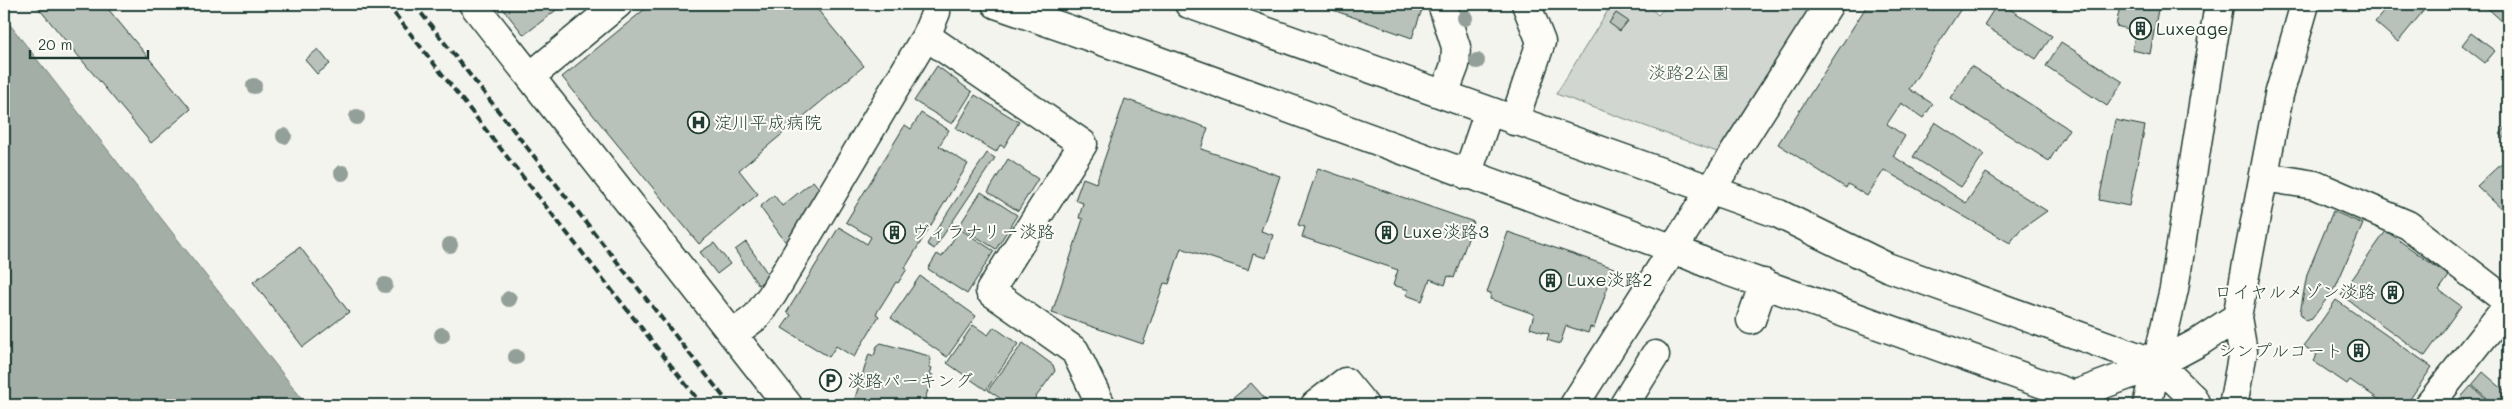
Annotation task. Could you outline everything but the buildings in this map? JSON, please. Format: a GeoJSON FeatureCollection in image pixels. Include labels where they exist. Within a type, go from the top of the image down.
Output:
{"type":"FeatureCollection","features":[{"type":"Feature","properties":{"kind":"street"},"geometry":{"type":"LineString","coordinates":[[473,4],[788,405]]}},
{"type":"Feature","properties":{"kind":"street"},"geometry":{"type":"LineString","coordinates":[[531,76],[618,4]]}},
{"type":"Feature","properties":{"kind":"street"},"geometry":{"type":"LineString","coordinates":[[996,4],[1142,55],[1716,266],[2074,395],[2097,398],[2199,342],[2236,317]]}},
{"type":"Feature","properties":{"kind":"street"},"geometry":{"type":"LineString","coordinates":[[1189,4],[1779,214],[1887,267],[2158,364],[2193,398],[2196,405]]}},
{"type":"Feature","properties":{"kind":"street"},"geometry":{"type":"LineString","coordinates":[[1442,4],[1456,47],[1455,65],[1444,94]]}},
{"type":"Feature","properties":{"kind":"street"},"geometry":{"type":"LineString","coordinates":[[1514,121],[1542,42],[1526,4]]}},
{"type":"Feature","properties":{"kind":"street"},"geometry":{"type":"LineString","coordinates":[[1574,405],[1829,4]]}},
{"type":"Feature","properties":{"kind":"street"},"geometry":{"type":"LineString","coordinates":[[2147,405],[2174,289],[2219,4]]}},
{"type":"Feature","properties":{"kind":"street"},"geometry":{"type":"LineString","coordinates":[[2233,405],[2243,352],[2236,317],[2279,95],[2305,4]]}},
{"type":"Feature","properties":{"kind":"street"},"geometry":{"type":"LineString","coordinates":[[733,334],[756,317],[772,295],[931,24],[1083,144],[990,291],[1075,351],[1101,405]]}},
{"type":"Feature","properties":{"kind":"street"},"geometry":{"type":"LineString","coordinates":[[1467,175],[1489,112]]}},
{"type":"Feature","properties":{"kind":"street"},"geometry":{"type":"LineString","coordinates":[[2264,177],[2315,185],[2408,225],[2508,302]]}},
{"type":"Feature","properties":{"kind":"street"},"geometry":{"type":"LineString","coordinates":[[1751,320],[1764,283]]}},
{"type":"Feature","properties":{"kind":"street"},"geometry":{"type":"LineString","coordinates":[[2429,405],[2500,317],[2508,311]]}},
{"type":"Feature","properties":{"kind":"street"},"geometry":{"type":"LineString","coordinates":[[1624,405],[1655,355]]}},
{"type":"Feature","properties":{"kind":"street"},"geometry":{"type":"LineString","coordinates":[[1315,405],[1345,382],[1364,405]]}},
{"type":"Feature","properties":{"kind":"green space","name":"淡路2公園"},"geometry":{"type":"Polygon","coordinates":[[[1612,4],[1646,4],[1658,15],[1668,4],[1812,4],[1717,152],[1556,94],[1612,4]]]}},
{"type":"Feature","properties":{"kind":"shaded area"},"geometry":{"type":"Polygon","coordinates":[[[4,17],[307,405],[4,405],[4,17]]]}},
{"type":"Feature","properties":{"kind":"railway"},"geometry":{"type":"LineString","coordinates":[[387,4],[702,405]]}},
{"type":"Feature","properties":{"kind":"railway"},"geometry":{"type":"LineString","coordinates":[[414,4],[730,405]]}},
{"type":"Feature","properties":{"kind":"place","name":"Luxeage"},"geometry":{"type":"Point","coordinates":[2140,29]}},
{"type":"Feature","properties":{"kind":"place","name":"淀川平成病院"},"geometry":{"type":"Point","coordinates":[698,123]}},
{"type":"Feature","properties":{"kind":"place","name":"ヴィラナリー淡路"},"geometry":{"type":"Point","coordinates":[895,232]}},
{"type":"Feature","properties":{"kind":"place","name":"Luxe淡路3"},"geometry":{"type":"Point","coordinates":[1387,232]}},
{"type":"Feature","properties":{"kind":"place","name":"Luxe淡路2"},"geometry":{"type":"Point","coordinates":[1551,280]}},
{"type":"Feature","properties":{"kind":"place","name":"ロイヤルメゾン淡路"},"geometry":{"type":"Point","coordinates":[2392,292]}},
{"type":"Feature","properties":{"kind":"place","name":"シンプルコート"},"geometry":{"type":"Point","coordinates":[2359,351]}},
{"type":"Feature","properties":{"kind":"place","name":"淡路パーキング"},"geometry":{"type":"Point","coordinates":[831,381]}}]}
